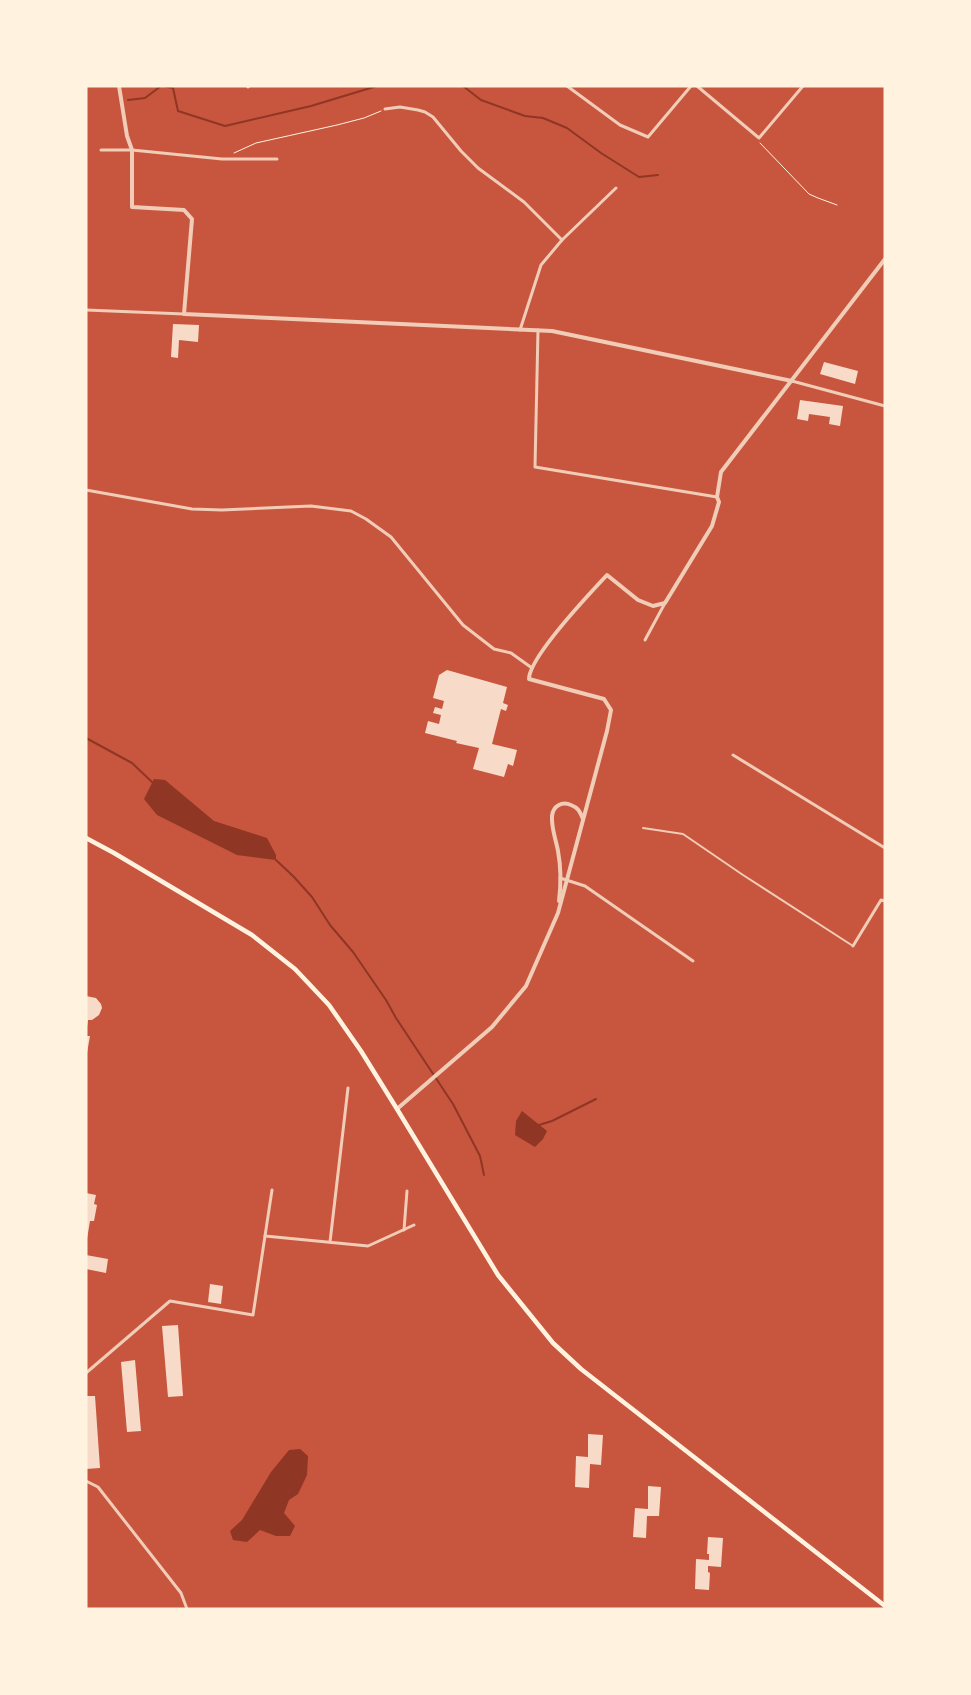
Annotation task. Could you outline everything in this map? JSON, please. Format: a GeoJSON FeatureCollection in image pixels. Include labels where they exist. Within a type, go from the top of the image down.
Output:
{"type":"FeatureCollection","features":[{"type":"Feature","properties":{"kind":"main road"},"geometry":{"type":"LineString","coordinates":[[86,838],[252,935],[295,969],[329,1005],[361,1050],[498,1275],[553,1343],[581,1369],[885,1606]]}},
{"type":"Feature","properties":{"kind":"street"},"geometry":{"type":"LineString","coordinates":[[119,86],[127,136],[132,150],[132,206],[184,210],[192,219],[184,314]]}},
{"type":"Feature","properties":{"kind":"street"},"geometry":{"type":"LineString","coordinates":[[567,86],[620,125],[648,138],[691,86]]}},
{"type":"Feature","properties":{"kind":"street"},"geometry":{"type":"LineString","coordinates":[[697,86],[758,138],[803,86]]}},
{"type":"Feature","properties":{"kind":"street"},"geometry":{"type":"LineString","coordinates":[[385,109],[400,107],[418,110],[433,116],[461,151],[478,168],[524,202],[562,240]]}},
{"type":"Feature","properties":{"kind":"street"},"geometry":{"type":"LineString","coordinates":[[100,150],[132,150],[222,159],[277,159]]}},
{"type":"Feature","properties":{"kind":"street"},"geometry":{"type":"LineString","coordinates":[[520,330],[541,265],[562,240],[616,188]]}},
{"type":"Feature","properties":{"kind":"street"},"geometry":{"type":"LineString","coordinates":[[645,640],[665,603],[712,526],[719,502],[717,497],[721,472],[885,259]]}},
{"type":"Feature","properties":{"kind":"street"},"geometry":{"type":"LineString","coordinates":[[86,310],[552,331],[792,381],[885,406]]}},
{"type":"Feature","properties":{"kind":"street"},"geometry":{"type":"LineString","coordinates":[[538,330],[535,467],[717,497]]}},
{"type":"Feature","properties":{"kind":"street"},"geometry":{"type":"LineString","coordinates":[[86,490],[192,509],[222,510],[311,506],[351,510],[391,537],[463,625],[494,649],[511,653],[532,668]]}},
{"type":"Feature","properties":{"kind":"street"},"geometry":{"type":"LineString","coordinates":[[397,1109],[465,1052],[504,1014],[526,986],[558,913],[610,720],[611,710],[604,699],[529,679],[532,668],[558,631],[607,575],[638,600],[654,606],[665,603]]}},
{"type":"Feature","properties":{"kind":"street"},"geometry":{"type":"LineString","coordinates":[[733,755],[885,848]]}},
{"type":"Feature","properties":{"kind":"street"},"geometry":{"type":"LineString","coordinates":[[558,913],[560,878],[552,817],[554,809],[559,804],[569,803],[579,809],[583,819]]}},
{"type":"Feature","properties":{"kind":"street"},"geometry":{"type":"LineString","coordinates":[[560,878],[584,886],[693,961]]}},
{"type":"Feature","properties":{"kind":"street"},"geometry":{"type":"LineString","coordinates":[[853,946],[881,900],[885,901]]}},
{"type":"Feature","properties":{"kind":"street"},"geometry":{"type":"LineString","coordinates":[[330,1242],[348,1088]]}},
{"type":"Feature","properties":{"kind":"street"},"geometry":{"type":"LineString","coordinates":[[86,1374],[170,1301],[253,1315],[272,1190]]}},
{"type":"Feature","properties":{"kind":"street"},"geometry":{"type":"LineString","coordinates":[[404,1230],[408,1191]]}},
{"type":"Feature","properties":{"kind":"street"},"geometry":{"type":"LineString","coordinates":[[265,1236],[368,1246],[414,1226]]}},
{"type":"Feature","properties":{"kind":"street"},"geometry":{"type":"LineString","coordinates":[[86,1481],[98,1487],[181,1593],[187,1609]]}},
{"type":"Feature","properties":{"kind":"lane"},"geometry":{"type":"LineString","coordinates":[[643,828],[683,834],[853,946]]}},
{"type":"Feature","properties":{"kind":"path"},"geometry":{"type":"LineString","coordinates":[[222,159],[256,143],[346,123],[385,109]]}},
{"type":"Feature","properties":{"kind":"path"},"geometry":{"type":"LineString","coordinates":[[758,138],[760,144],[810,194],[837,205]]}},
{"type":"Feature","properties":{"kind":"shaded area"},"geometry":{"type":"Polygon","coordinates":[[[154,779],[165,780],[214,821],[267,838],[276,855],[276,860],[237,855],[157,815],[144,799],[154,779]]]}},
{"type":"Feature","properties":{"kind":"shaded area"},"geometry":{"type":"Polygon","coordinates":[[[522,1111],[547,1131],[543,1139],[535,1147],[515,1135],[516,1121],[522,1111]]]}},
{"type":"Feature","properties":{"kind":"shaded area"},"geometry":{"type":"Polygon","coordinates":[[[300,1449],[308,1456],[307,1475],[298,1494],[289,1500],[284,1513],[295,1526],[290,1536],[276,1536],[260,1530],[247,1542],[233,1540],[230,1531],[242,1520],[271,1472],[289,1450],[300,1449]]]}},
{"type":"Feature","properties":{"kind":"building"},"geometry":{"type":"Polygon","coordinates":[[[173,324],[199,325],[198,342],[179,340],[178,358],[171,357],[173,324]]]}},
{"type":"Feature","properties":{"kind":"building"},"geometry":{"type":"Polygon","coordinates":[[[824,362],[858,371],[855,384],[820,374],[824,362]]]}},
{"type":"Feature","properties":{"kind":"building"},"geometry":{"type":"Polygon","coordinates":[[[800,400],[843,406],[840,426],[829,424],[830,417],[809,414],[808,421],[797,419],[800,400]]]}},
{"type":"Feature","properties":{"kind":"building"},"geometry":{"type":"Polygon","coordinates":[[[447,670],[507,687],[503,703],[508,705],[506,711],[501,709],[492,744],[517,750],[513,766],[508,764],[504,777],[473,769],[479,748],[425,733],[428,721],[439,724],[441,715],[433,713],[435,707],[442,709],[444,701],[433,698],[439,675],[447,670]]]}},
{"type":"Feature","properties":{"kind":"building"},"geometry":{"type":"Polygon","coordinates":[[[86,996],[96,998],[102,1008],[99,1015],[92,1020],[88,1020],[87,1027],[86,996]]]}},
{"type":"Feature","properties":{"kind":"building"},"geometry":{"type":"Polygon","coordinates":[[[86,1036],[90,1036],[87,1053],[86,1053],[86,1036]]]}},
{"type":"Feature","properties":{"kind":"building"},"geometry":{"type":"Polygon","coordinates":[[[86,1193],[96,1195],[94,1204],[97,1205],[94,1221],[90,1221],[87,1239],[86,1193]]]}},
{"type":"Feature","properties":{"kind":"building"},"geometry":{"type":"Polygon","coordinates":[[[86,1255],[108,1259],[106,1273],[86,1269],[86,1255]]]}},
{"type":"Feature","properties":{"kind":"building"},"geometry":{"type":"Polygon","coordinates":[[[210,1284],[223,1286],[221,1304],[208,1302],[210,1284]]]}},
{"type":"Feature","properties":{"kind":"building"},"geometry":{"type":"Polygon","coordinates":[[[178,1325],[183,1396],[168,1397],[162,1326],[178,1325]]]}},
{"type":"Feature","properties":{"kind":"building"},"geometry":{"type":"Polygon","coordinates":[[[135,1360],[141,1431],[127,1432],[121,1362],[135,1360]]]}},
{"type":"Feature","properties":{"kind":"building"},"geometry":{"type":"Polygon","coordinates":[[[86,1396],[95,1396],[100,1468],[86,1469],[86,1396]]]}},
{"type":"Feature","properties":{"kind":"building"},"geometry":{"type":"Polygon","coordinates":[[[588,1434],[603,1435],[601,1465],[590,1464],[589,1488],[575,1487],[576,1456],[588,1457],[588,1434]]]}},
{"type":"Feature","properties":{"kind":"building"},"geometry":{"type":"Polygon","coordinates":[[[648,1486],[661,1487],[659,1516],[647,1516],[646,1538],[633,1537],[635,1508],[648,1509],[648,1486]]]}},
{"type":"Feature","properties":{"kind":"building"},"geometry":{"type":"Polygon","coordinates":[[[708,1537],[723,1538],[721,1567],[708,1566],[708,1572],[710,1573],[709,1590],[695,1589],[696,1559],[709,1560],[709,1554],[707,1554],[708,1537]]]}},
{"type":"Feature","properties":{"kind":"waterway"},"geometry":{"type":"LineString","coordinates":[[128,100],[145,98],[161,86]]}},
{"type":"Feature","properties":{"kind":"waterway"},"geometry":{"type":"LineString","coordinates":[[163,86],[173,88],[178,111],[225,126],[311,106],[377,86]]}},
{"type":"Feature","properties":{"kind":"waterway"},"geometry":{"type":"LineString","coordinates":[[463,86],[481,100],[525,116],[543,118],[567,128],[601,153],[639,177],[658,175]]}},
{"type":"Feature","properties":{"kind":"waterway"},"geometry":{"type":"LineString","coordinates":[[86,738],[132,763],[152,782]]}},
{"type":"Feature","properties":{"kind":"waterway"},"geometry":{"type":"LineString","coordinates":[[276,860],[312,897],[330,925],[353,952],[386,1000],[453,1104],[480,1156],[484,1175]]}},
{"type":"Feature","properties":{"kind":"waterway"},"geometry":{"type":"LineString","coordinates":[[539,1125],[552,1121],[596,1099]]}}]}
